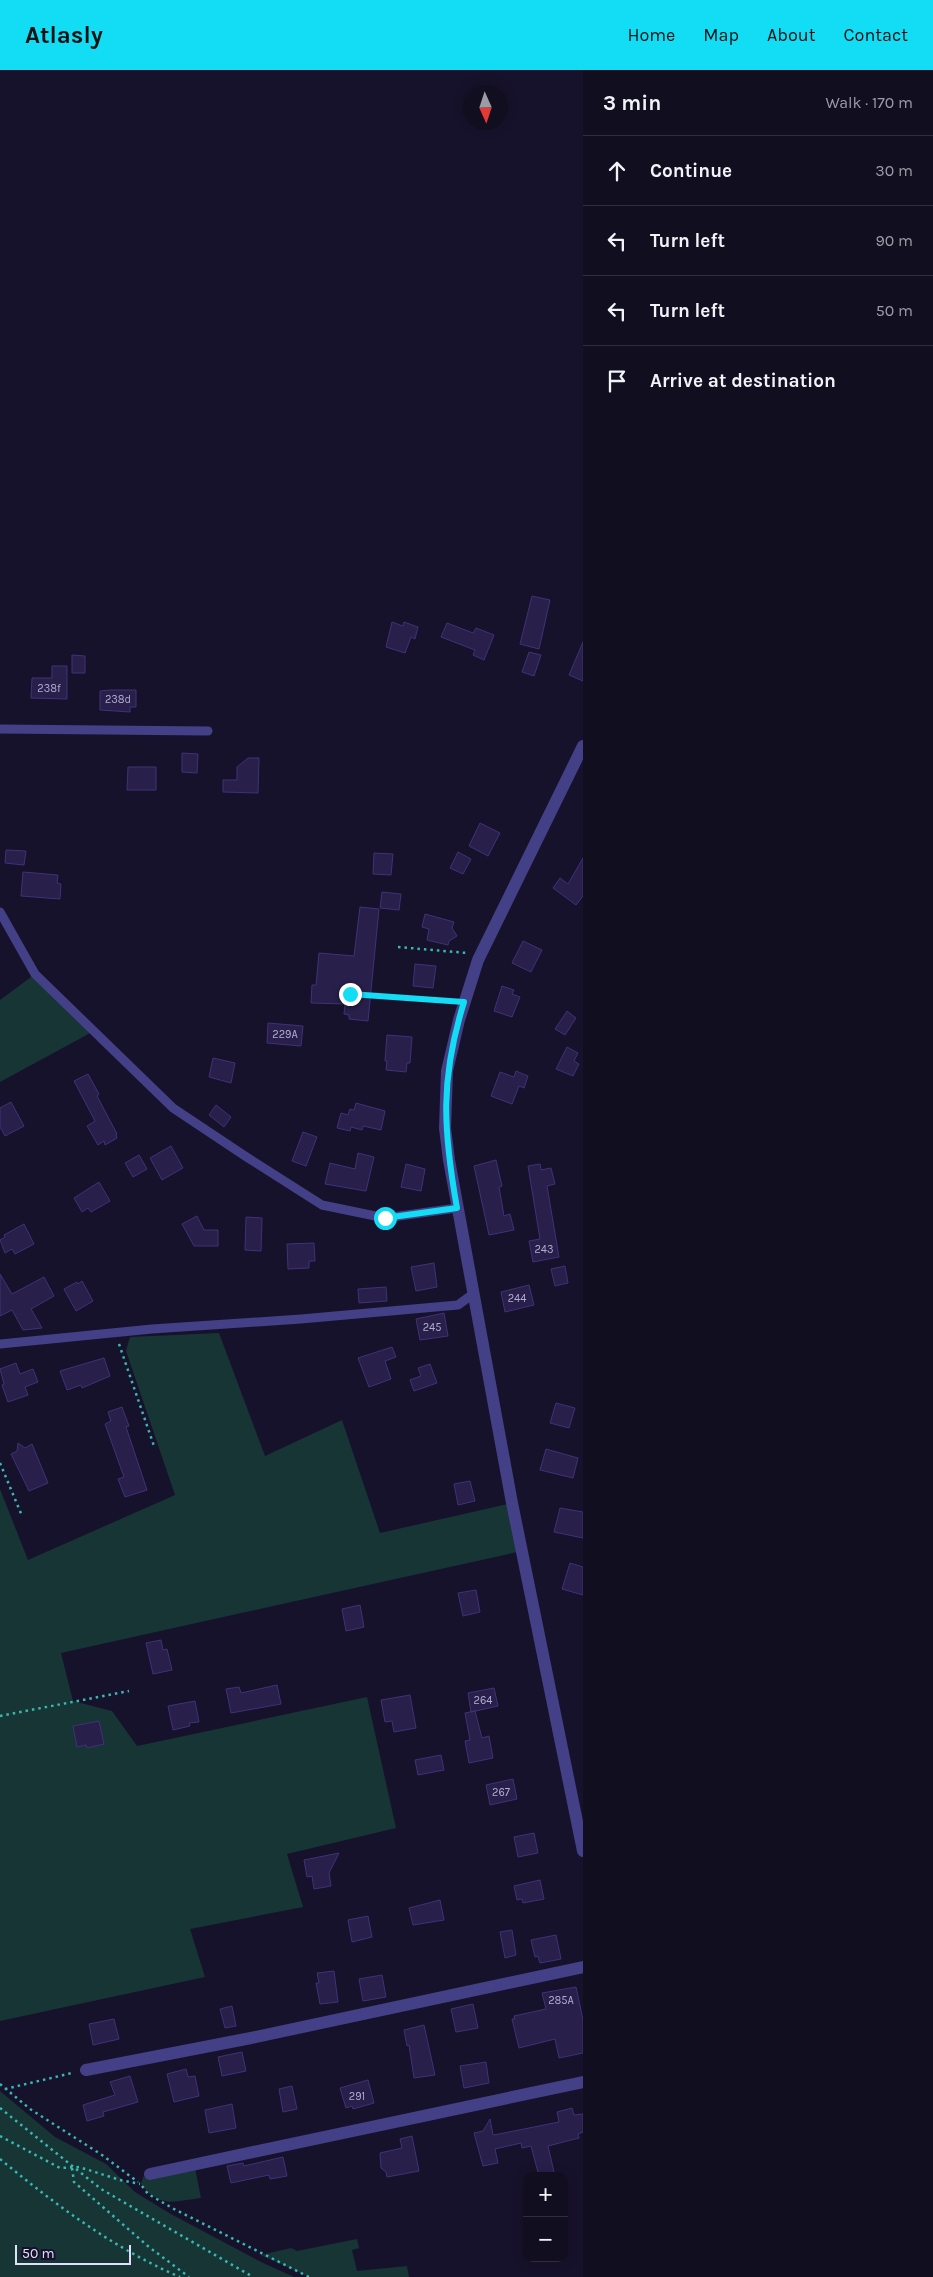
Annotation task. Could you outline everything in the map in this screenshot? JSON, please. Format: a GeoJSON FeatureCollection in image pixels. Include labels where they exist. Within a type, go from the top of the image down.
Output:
{"type":"FeatureCollection","features":[{"type":"Feature","properties":{"kind":"street"},"geometry":{"type":"LineString","coordinates":[[583,746],[481,954],[464,1002],[447,1072],[445,1090],[446,1136],[457,1208],[514,1512],[583,1851]]}},
{"type":"Feature","properties":{"kind":"street"},"geometry":{"type":"LineString","coordinates":[[86,2070],[260,2036],[583,1967]]}},
{"type":"Feature","properties":{"kind":"street"},"geometry":{"type":"LineString","coordinates":[[150,2174],[583,2082]]}},
{"type":"Feature","properties":{"kind":"lane"},"geometry":{"type":"LineString","coordinates":[[0,729],[208,731]]}},
{"type":"Feature","properties":{"kind":"lane"},"geometry":{"type":"LineString","coordinates":[[0,912],[35,974],[173,1108],[245,1156],[322,1205],[385,1218],[457,1208]]}},
{"type":"Feature","properties":{"kind":"lane"},"geometry":{"type":"LineString","coordinates":[[0,1344],[458,1305],[473,1294]]}},
{"type":"Feature","properties":{"kind":"path"},"geometry":{"type":"LineString","coordinates":[[398,947],[481,954]]}},
{"type":"Feature","properties":{"kind":"path"},"geometry":{"type":"LineString","coordinates":[[350,994],[464,1002]]}},
{"type":"Feature","properties":{"kind":"path"},"geometry":{"type":"LineString","coordinates":[[115,1333],[154,1446]]}},
{"type":"Feature","properties":{"kind":"path"},"geometry":{"type":"LineString","coordinates":[[0,1463],[22,1516]]}},
{"type":"Feature","properties":{"kind":"path"},"geometry":{"type":"LineString","coordinates":[[0,1716],[129,1691]]}},
{"type":"Feature","properties":{"kind":"path"},"geometry":{"type":"LineString","coordinates":[[5,2089],[86,2070]]}},
{"type":"Feature","properties":{"kind":"path"},"geometry":{"type":"LineString","coordinates":[[0,2084],[30,2108],[102,2155],[141,2184],[148,2194],[309,2277]]}},
{"type":"Feature","properties":{"kind":"path"},"geometry":{"type":"LineString","coordinates":[[0,2108],[72,2168],[132,2208],[253,2277]]}},
{"type":"Feature","properties":{"kind":"path"},"geometry":{"type":"LineString","coordinates":[[0,2136],[60,2168],[79,2167],[120,2180],[141,2184]]}},
{"type":"Feature","properties":{"kind":"path"},"geometry":{"type":"LineString","coordinates":[[0,2159],[76,2218],[146,2262],[180,2277]]}},
{"type":"Feature","properties":{"kind":"path"},"geometry":{"type":"LineString","coordinates":[[72,2168],[74,2182],[149,2247],[189,2277]]}},
{"type":"Feature","properties":{"kind":"green space"},"geometry":{"type":"Polygon","coordinates":[[[35,974],[94,1031],[0,1082],[0,1000],[35,974]]]}},
{"type":"Feature","properties":{"kind":"green space"},"geometry":{"type":"Polygon","coordinates":[[[219,1333],[265,1456],[342,1420],[380,1533],[512,1503],[522,1551],[61,1653],[73,1701],[112,1711],[137,1746],[367,1697],[396,1828],[287,1854],[303,1907],[190,1929],[205,1977],[0,2021],[0,1489],[28,1560],[175,1495],[126,1351],[130,1337],[219,1333]]]}},
{"type":"Feature","properties":{"kind":"green space"},"geometry":{"type":"Polygon","coordinates":[[[0,2091],[55,2137],[106,2164],[135,2192],[169,2213],[261,2262],[294,2277],[0,2277],[0,2091]]]}},
{"type":"Feature","properties":{"kind":"green space"},"geometry":{"type":"Polygon","coordinates":[[[194,2163],[201,2198],[168,2202],[155,2197],[141,2184],[143,2177],[150,2174],[194,2163]]]}},
{"type":"Feature","properties":{"kind":"green space"},"geometry":{"type":"Polygon","coordinates":[[[357,2239],[359,2248],[352,2250],[357,2271],[407,2266],[409,2277],[309,2277],[261,2255],[291,2248],[297,2251],[357,2239]]]}},
{"type":"Feature","properties":{"kind":"building"},"geometry":{"type":"Polygon","coordinates":[[[532,596],[550,600],[539,649],[520,644],[532,596]]]}},
{"type":"Feature","properties":{"kind":"building"},"geometry":{"type":"Polygon","coordinates":[[[392,622],[403,626],[404,622],[418,627],[415,639],[411,637],[405,653],[386,647],[392,622]]]}},
{"type":"Feature","properties":{"kind":"building"},"geometry":{"type":"Polygon","coordinates":[[[447,623],[473,633],[476,628],[494,635],[484,660],[473,655],[475,650],[441,637],[447,623]]]}},
{"type":"Feature","properties":{"kind":"building"},"geometry":{"type":"Polygon","coordinates":[[[583,642],[583,681],[569,675],[583,642]]]}},
{"type":"Feature","properties":{"kind":"building"},"geometry":{"type":"Polygon","coordinates":[[[529,652],[541,655],[534,676],[522,672],[529,652]]]}},
{"type":"Feature","properties":{"kind":"building"},"geometry":{"type":"Polygon","coordinates":[[[72,655],[85,656],[85,673],[72,673],[72,655]]]}},
{"type":"Feature","properties":{"kind":"building"},"geometry":{"type":"Polygon","coordinates":[[[52,666],[67,666],[67,699],[31,698],[32,678],[52,678],[52,666]]]}},
{"type":"Feature","properties":{"kind":"building"},"geometry":{"type":"Polygon","coordinates":[[[136,690],[136,707],[130,707],[130,712],[100,710],[100,691],[136,690]]]}},
{"type":"Feature","properties":{"kind":"building"},"geometry":{"type":"Polygon","coordinates":[[[182,753],[198,754],[197,773],[182,772],[182,753]]]}},
{"type":"Feature","properties":{"kind":"building"},"geometry":{"type":"Polygon","coordinates":[[[248,758],[259,758],[258,793],[223,792],[223,780],[237,780],[237,767],[248,758]]]}},
{"type":"Feature","properties":{"kind":"building"},"geometry":{"type":"Polygon","coordinates":[[[128,767],[156,767],[156,790],[127,790],[128,767]]]}},
{"type":"Feature","properties":{"kind":"building"},"geometry":{"type":"Polygon","coordinates":[[[480,823],[500,833],[488,856],[469,846],[480,823]]]}},
{"type":"Feature","properties":{"kind":"building"},"geometry":{"type":"Polygon","coordinates":[[[6,850],[26,851],[24,865],[5,863],[6,850]]]}},
{"type":"Feature","properties":{"kind":"building"},"geometry":{"type":"Polygon","coordinates":[[[458,852],[471,859],[463,874],[450,868],[458,852]]]}},
{"type":"Feature","properties":{"kind":"building"},"geometry":{"type":"Polygon","coordinates":[[[374,853],[393,854],[391,875],[373,874],[374,853]]]}},
{"type":"Feature","properties":{"kind":"building"},"geometry":{"type":"Polygon","coordinates":[[[583,858],[583,896],[576,905],[553,888],[560,878],[568,884],[583,858]]]}},
{"type":"Feature","properties":{"kind":"building"},"geometry":{"type":"Polygon","coordinates":[[[23,872],[58,875],[57,883],[61,884],[60,899],[21,896],[23,872]]]}},
{"type":"Feature","properties":{"kind":"building"},"geometry":{"type":"Polygon","coordinates":[[[382,892],[401,894],[399,910],[380,908],[382,892]]]}},
{"type":"Feature","properties":{"kind":"building"},"geometry":{"type":"Polygon","coordinates":[[[360,907],[379,909],[368,1021],[349,1019],[349,1015],[344,1014],[345,1004],[311,1003],[312,985],[316,985],[319,953],[354,956],[360,907]]]}},
{"type":"Feature","properties":{"kind":"building"},"geometry":{"type":"Polygon","coordinates":[[[425,914],[454,922],[452,928],[457,936],[449,941],[448,945],[427,940],[429,929],[422,927],[425,914]]]}},
{"type":"Feature","properties":{"kind":"building"},"geometry":{"type":"Polygon","coordinates":[[[523,941],[542,950],[531,972],[512,963],[523,941]]]}},
{"type":"Feature","properties":{"kind":"building"},"geometry":{"type":"Polygon","coordinates":[[[415,964],[436,966],[433,988],[413,986],[415,964]]]}},
{"type":"Feature","properties":{"kind":"building"},"geometry":{"type":"Polygon","coordinates":[[[502,986],[514,990],[512,994],[520,997],[512,1017],[494,1011],[502,986]]]}},
{"type":"Feature","properties":{"kind":"building"},"geometry":{"type":"Polygon","coordinates":[[[567,1011],[576,1018],[565,1035],[555,1029],[567,1011]]]}},
{"type":"Feature","properties":{"kind":"building"},"geometry":{"type":"Polygon","coordinates":[[[268,1023],[303,1026],[301,1046],[267,1043],[268,1023]]]}},
{"type":"Feature","properties":{"kind":"building"},"geometry":{"type":"Polygon","coordinates":[[[387,1035],[412,1037],[410,1063],[407,1063],[406,1072],[386,1070],[387,1035]]]}},
{"type":"Feature","properties":{"kind":"building"},"geometry":{"type":"Polygon","coordinates":[[[567,1047],[578,1053],[574,1061],[579,1064],[573,1076],[556,1069],[567,1047]]]}},
{"type":"Feature","properties":{"kind":"building"},"geometry":{"type":"Polygon","coordinates":[[[213,1058],[235,1063],[231,1083],[209,1077],[213,1058]]]}},
{"type":"Feature","properties":{"kind":"building"},"geometry":{"type":"Polygon","coordinates":[[[516,1071],[528,1076],[524,1088],[519,1086],[512,1104],[491,1096],[500,1072],[514,1077],[516,1071]]]}},
{"type":"Feature","properties":{"kind":"building"},"geometry":{"type":"Polygon","coordinates":[[[88,1074],[117,1134],[117,1138],[105,1145],[104,1141],[98,1145],[87,1126],[95,1121],[74,1081],[88,1074]]]}},
{"type":"Feature","properties":{"kind":"building"},"geometry":{"type":"Polygon","coordinates":[[[11,1102],[24,1126],[5,1136],[0,1127],[0,1108],[11,1102]]]}},
{"type":"Feature","properties":{"kind":"building"},"geometry":{"type":"Polygon","coordinates":[[[356,1103],[385,1111],[381,1130],[363,1126],[362,1130],[351,1127],[350,1131],[337,1128],[341,1113],[348,1115],[350,1109],[354,1110],[356,1103]]]}},
{"type":"Feature","properties":{"kind":"building"},"geometry":{"type":"Polygon","coordinates":[[[216,1105],[231,1117],[224,1127],[209,1115],[216,1105]]]}},
{"type":"Feature","properties":{"kind":"building"},"geometry":{"type":"Polygon","coordinates":[[[303,1132],[317,1137],[306,1166],[292,1161],[303,1132]]]}},
{"type":"Feature","properties":{"kind":"building"},"geometry":{"type":"Polygon","coordinates":[[[171,1146],[183,1168],[162,1180],[150,1158],[171,1146]]]}},
{"type":"Feature","properties":{"kind":"building"},"geometry":{"type":"Polygon","coordinates":[[[358,1153],[374,1157],[366,1191],[325,1184],[330,1163],[355,1169],[358,1153]]]}},
{"type":"Feature","properties":{"kind":"building"},"geometry":{"type":"Polygon","coordinates":[[[139,1155],[147,1169],[133,1177],[125,1163],[139,1155]]]}},
{"type":"Feature","properties":{"kind":"building"},"geometry":{"type":"Polygon","coordinates":[[[496,1160],[502,1186],[499,1187],[504,1216],[510,1214],[514,1230],[489,1235],[474,1166],[496,1160]]]}},
{"type":"Feature","properties":{"kind":"building"},"geometry":{"type":"Polygon","coordinates":[[[406,1164],[425,1169],[421,1191],[401,1187],[406,1164]]]}},
{"type":"Feature","properties":{"kind":"building"},"geometry":{"type":"Polygon","coordinates":[[[540,1164],[541,1170],[551,1168],[555,1184],[547,1186],[559,1257],[533,1262],[529,1241],[540,1239],[528,1166],[540,1164]]]}},
{"type":"Feature","properties":{"kind":"building"},"geometry":{"type":"Polygon","coordinates":[[[99,1182],[110,1201],[91,1212],[88,1208],[82,1212],[74,1198],[99,1182]]]}},
{"type":"Feature","properties":{"kind":"building"},"geometry":{"type":"Polygon","coordinates":[[[197,1216],[204,1230],[218,1230],[218,1246],[194,1246],[182,1224],[197,1216]]]}},
{"type":"Feature","properties":{"kind":"building"},"geometry":{"type":"Polygon","coordinates":[[[246,1217],[262,1218],[261,1251],[245,1250],[246,1217]]]}},
{"type":"Feature","properties":{"kind":"building"},"geometry":{"type":"Polygon","coordinates":[[[24,1224],[34,1244],[15,1254],[12,1249],[5,1253],[0,1240],[5,1237],[4,1235],[24,1224]]]}},
{"type":"Feature","properties":{"kind":"building"},"geometry":{"type":"Polygon","coordinates":[[[314,1243],[315,1261],[309,1261],[309,1268],[288,1269],[287,1244],[314,1243]]]}},
{"type":"Feature","properties":{"kind":"building"},"geometry":{"type":"Polygon","coordinates":[[[434,1263],[437,1287],[416,1291],[411,1267],[434,1263]]]}},
{"type":"Feature","properties":{"kind":"building"},"geometry":{"type":"Polygon","coordinates":[[[565,1266],[568,1283],[555,1286],[551,1269],[565,1266]]]}},
{"type":"Feature","properties":{"kind":"building"},"geometry":{"type":"Polygon","coordinates":[[[0,1274],[12,1294],[44,1277],[54,1296],[31,1309],[42,1328],[23,1330],[12,1310],[0,1316],[0,1274]]]}},
{"type":"Feature","properties":{"kind":"building"},"geometry":{"type":"Polygon","coordinates":[[[82,1281],[93,1301],[76,1311],[64,1289],[82,1281]]]}},
{"type":"Feature","properties":{"kind":"building"},"geometry":{"type":"Polygon","coordinates":[[[529,1285],[534,1305],[505,1312],[501,1292],[529,1285]]]}},
{"type":"Feature","properties":{"kind":"building"},"geometry":{"type":"Polygon","coordinates":[[[386,1287],[387,1301],[359,1303],[358,1289],[386,1287]]]}},
{"type":"Feature","properties":{"kind":"building"},"geometry":{"type":"Polygon","coordinates":[[[444,1313],[448,1336],[420,1340],[416,1319],[444,1313]]]}},
{"type":"Feature","properties":{"kind":"building"},"geometry":{"type":"Polygon","coordinates":[[[392,1347],[396,1357],[385,1361],[391,1379],[369,1387],[358,1358],[392,1347]]]}},
{"type":"Feature","properties":{"kind":"building"},"geometry":{"type":"Polygon","coordinates":[[[104,1358],[110,1376],[82,1388],[81,1385],[67,1390],[60,1371],[104,1358]]]}},
{"type":"Feature","properties":{"kind":"building"},"geometry":{"type":"Polygon","coordinates":[[[16,1363],[20,1374],[33,1369],[38,1382],[25,1387],[28,1395],[8,1402],[2,1385],[4,1384],[0,1369],[16,1363]]]}},
{"type":"Feature","properties":{"kind":"building"},"geometry":{"type":"Polygon","coordinates":[[[430,1364],[437,1383],[414,1391],[410,1380],[421,1376],[418,1368],[430,1364]]]}},
{"type":"Feature","properties":{"kind":"building"},"geometry":{"type":"Polygon","coordinates":[[[556,1403],[575,1408],[569,1428],[550,1423],[556,1403]]]}},
{"type":"Feature","properties":{"kind":"building"},"geometry":{"type":"Polygon","coordinates":[[[122,1407],[129,1426],[126,1427],[147,1490],[125,1497],[118,1479],[124,1477],[105,1424],[111,1421],[108,1412],[122,1407]]]}},
{"type":"Feature","properties":{"kind":"building"},"geometry":{"type":"Polygon","coordinates":[[[18,1443],[25,1448],[32,1444],[48,1483],[29,1491],[11,1454],[17,1451],[18,1443]]]}},
{"type":"Feature","properties":{"kind":"building"},"geometry":{"type":"Polygon","coordinates":[[[546,1449],[578,1458],[573,1478],[540,1470],[546,1449]]]}},
{"type":"Feature","properties":{"kind":"building"},"geometry":{"type":"Polygon","coordinates":[[[470,1481],[475,1501],[458,1505],[454,1484],[470,1481]]]}},
{"type":"Feature","properties":{"kind":"building"},"geometry":{"type":"Polygon","coordinates":[[[560,1508],[583,1512],[583,1538],[554,1532],[560,1508]]]}},
{"type":"Feature","properties":{"kind":"building"},"geometry":{"type":"Polygon","coordinates":[[[570,1563],[583,1567],[583,1595],[562,1589],[570,1563]]]}},
{"type":"Feature","properties":{"kind":"building"},"geometry":{"type":"Polygon","coordinates":[[[476,1590],[480,1612],[463,1616],[458,1593],[476,1590]]]}},
{"type":"Feature","properties":{"kind":"building"},"geometry":{"type":"Polygon","coordinates":[[[360,1605],[364,1627],[346,1631],[342,1609],[360,1605]]]}},
{"type":"Feature","properties":{"kind":"building"},"geometry":{"type":"Polygon","coordinates":[[[161,1640],[163,1650],[167,1649],[172,1670],[153,1674],[146,1643],[161,1640]]]}},
{"type":"Feature","properties":{"kind":"building"},"geometry":{"type":"Polygon","coordinates":[[[277,1685],[281,1704],[231,1713],[226,1689],[239,1687],[241,1693],[277,1685]]]}},
{"type":"Feature","properties":{"kind":"building"},"geometry":{"type":"Polygon","coordinates":[[[494,1688],[498,1706],[471,1712],[468,1693],[494,1688]]]}},
{"type":"Feature","properties":{"kind":"building"},"geometry":{"type":"Polygon","coordinates":[[[410,1695],[416,1728],[394,1732],[392,1721],[385,1722],[381,1700],[410,1695]]]}},
{"type":"Feature","properties":{"kind":"building"},"geometry":{"type":"Polygon","coordinates":[[[195,1701],[199,1722],[189,1723],[190,1726],[173,1730],[168,1706],[195,1701]]]}},
{"type":"Feature","properties":{"kind":"building"},"geometry":{"type":"Polygon","coordinates":[[[475,1711],[482,1738],[489,1736],[493,1758],[469,1763],[465,1741],[470,1740],[465,1713],[475,1711]]]}},
{"type":"Feature","properties":{"kind":"building"},"geometry":{"type":"Polygon","coordinates":[[[99,1721],[104,1744],[87,1748],[86,1745],[77,1747],[73,1726],[99,1721]]]}},
{"type":"Feature","properties":{"kind":"building"},"geometry":{"type":"Polygon","coordinates":[[[441,1755],[444,1770],[418,1775],[415,1760],[441,1755]]]}},
{"type":"Feature","properties":{"kind":"building"},"geometry":{"type":"Polygon","coordinates":[[[513,1779],[517,1799],[490,1805],[486,1785],[513,1779]]]}},
{"type":"Feature","properties":{"kind":"building"},"geometry":{"type":"Polygon","coordinates":[[[534,1833],[538,1853],[518,1857],[514,1837],[534,1833]]]}},
{"type":"Feature","properties":{"kind":"building"},"geometry":{"type":"Polygon","coordinates":[[[339,1853],[329,1873],[331,1886],[314,1889],[312,1876],[307,1877],[304,1860],[339,1853]]]}},
{"type":"Feature","properties":{"kind":"building"},"geometry":{"type":"Polygon","coordinates":[[[540,1880],[544,1899],[523,1903],[522,1899],[517,1900],[514,1886],[540,1880]]]}},
{"type":"Feature","properties":{"kind":"building"},"geometry":{"type":"Polygon","coordinates":[[[440,1900],[444,1920],[413,1925],[409,1908],[440,1900]]]}},
{"type":"Feature","properties":{"kind":"building"},"geometry":{"type":"Polygon","coordinates":[[[368,1916],[372,1937],[352,1942],[348,1920],[368,1916]]]}},
{"type":"Feature","properties":{"kind":"building"},"geometry":{"type":"Polygon","coordinates":[[[512,1930],[516,1955],[505,1958],[500,1932],[512,1930]]]}},
{"type":"Feature","properties":{"kind":"building"},"geometry":{"type":"Polygon","coordinates":[[[556,1935],[561,1959],[540,1963],[538,1956],[535,1957],[531,1940],[556,1935]]]}},
{"type":"Feature","properties":{"kind":"building"},"geometry":{"type":"Polygon","coordinates":[[[334,1971],[338,2002],[320,2004],[316,1983],[319,1983],[317,1973],[334,1971]]]}},
{"type":"Feature","properties":{"kind":"building"},"geometry":{"type":"Polygon","coordinates":[[[382,1975],[386,1997],[363,2001],[359,1979],[382,1975]]]}},
{"type":"Feature","properties":{"kind":"building"},"geometry":{"type":"Polygon","coordinates":[[[576,1987],[583,2020],[583,2053],[559,2058],[555,2039],[519,2048],[512,2019],[515,2019],[514,2016],[546,2009],[542,1993],[576,1987]]]}},
{"type":"Feature","properties":{"kind":"building"},"geometry":{"type":"Polygon","coordinates":[[[473,2004],[478,2028],[456,2032],[451,2009],[473,2004]]]}},
{"type":"Feature","properties":{"kind":"building"},"geometry":{"type":"Polygon","coordinates":[[[232,2006],[236,2026],[225,2028],[220,2009],[232,2006]]]}},
{"type":"Feature","properties":{"kind":"building"},"geometry":{"type":"Polygon","coordinates":[[[114,2019],[119,2039],[93,2045],[89,2024],[114,2019]]]}},
{"type":"Feature","properties":{"kind":"building"},"geometry":{"type":"Polygon","coordinates":[[[424,2025],[435,2075],[414,2078],[409,2045],[407,2046],[404,2030],[424,2025]]]}},
{"type":"Feature","properties":{"kind":"building"},"geometry":{"type":"Polygon","coordinates":[[[242,2052],[246,2071],[222,2076],[218,2057],[242,2052]]]}},
{"type":"Feature","properties":{"kind":"building"},"geometry":{"type":"Polygon","coordinates":[[[486,2062],[489,2083],[464,2088],[460,2066],[486,2062]]]}},
{"type":"Feature","properties":{"kind":"building"},"geometry":{"type":"Polygon","coordinates":[[[186,2069],[188,2077],[195,2076],[199,2096],[174,2102],[167,2074],[186,2069]]]}},
{"type":"Feature","properties":{"kind":"building"},"geometry":{"type":"Polygon","coordinates":[[[130,2076],[138,2102],[103,2112],[104,2116],[87,2121],[83,2105],[115,2095],[110,2082],[130,2076]]]}},
{"type":"Feature","properties":{"kind":"building"},"geometry":{"type":"Polygon","coordinates":[[[368,2080],[374,2103],[353,2109],[352,2106],[346,2108],[340,2088],[368,2080]]]}},
{"type":"Feature","properties":{"kind":"building"},"geometry":{"type":"Polygon","coordinates":[[[292,2086],[297,2109],[283,2112],[279,2089],[292,2086]]]}},
{"type":"Feature","properties":{"kind":"building"},"geometry":{"type":"Polygon","coordinates":[[[232,2104],[236,2128],[209,2133],[205,2110],[232,2104]]]}},
{"type":"Feature","properties":{"kind":"building"},"geometry":{"type":"Polygon","coordinates":[[[572,2108],[574,2115],[583,2114],[583,2132],[578,2134],[579,2138],[548,2146],[554,2172],[538,2172],[531,2146],[522,2148],[521,2143],[495,2149],[498,2163],[483,2166],[474,2133],[483,2131],[490,2119],[493,2135],[559,2122],[557,2112],[572,2108]]]}},
{"type":"Feature","properties":{"kind":"building"},"geometry":{"type":"Polygon","coordinates":[[[412,2136],[419,2171],[387,2177],[386,2172],[381,2168],[380,2153],[402,2148],[400,2139],[412,2136]]]}},
{"type":"Feature","properties":{"kind":"building"},"geometry":{"type":"Polygon","coordinates":[[[283,2157],[287,2176],[270,2179],[269,2175],[231,2183],[227,2166],[243,2163],[244,2166],[283,2157]]]}},
{"type":"Feature","properties":{"kind":"route"},"geometry":{"type":"LineString","coordinates":[[350,994],[464,1002],[458,1020],[445,1090],[445,1128],[457,1208],[385,1218]]}}]}
